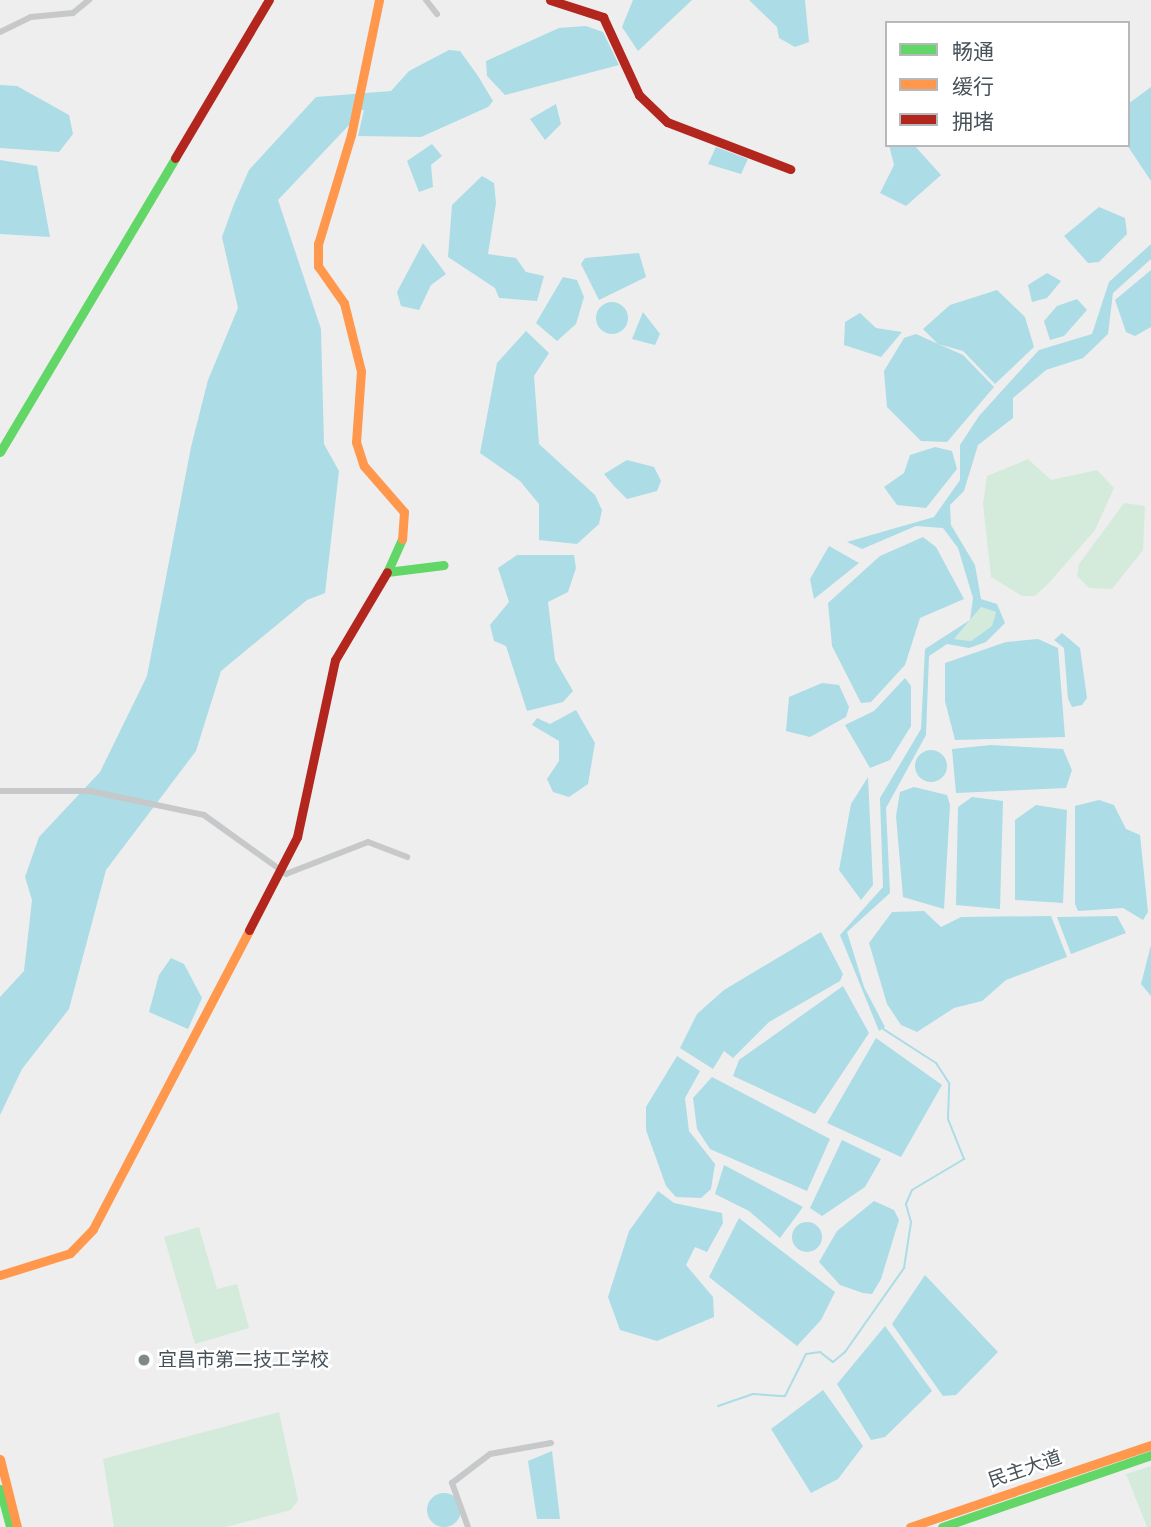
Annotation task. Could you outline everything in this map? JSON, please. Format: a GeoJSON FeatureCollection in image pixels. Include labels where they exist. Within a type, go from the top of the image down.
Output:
{"type":"FeatureCollection","features":[{"type":"Feature","properties":{"kind":"street"},"geometry":{"type":"LineString","coordinates":[[0,32],[32,17],[73,13],[89,0]]}},
{"type":"Feature","properties":{"kind":"street"},"geometry":{"type":"LineString","coordinates":[[0,452],[269,0]]}},
{"type":"Feature","properties":{"kind":"street"},"geometry":{"type":"LineString","coordinates":[[0,1275],[70,1253],[93,1229],[297,836],[335,660],[387,572],[404,534],[404,512],[363,466],[356,442],[361,371],[344,303],[318,265],[318,244],[351,135],[379,0]]}},
{"type":"Feature","properties":{"kind":"street"},"geometry":{"type":"LineString","coordinates":[[426,0],[437,14]]}},
{"type":"Feature","properties":{"kind":"street"},"geometry":{"type":"LineString","coordinates":[[550,0],[603,17],[639,95],[667,122],[790,169]]}},
{"type":"Feature","properties":{"kind":"street"},"geometry":{"type":"LineString","coordinates":[[387,572],[444,565]]}},
{"type":"Feature","properties":{"kind":"street"},"geometry":{"type":"LineString","coordinates":[[0,791],[90,791],[204,815],[279,873],[315,867],[346,846],[368,842],[407,857]]}},
{"type":"Feature","properties":{"kind":"street"},"geometry":{"type":"LineString","coordinates":[[468,1527],[452,1483],[490,1454],[551,1443]]}},
{"type":"Feature","properties":{"kind":"street","name":"民主大道"},"geometry":{"type":"LineString","coordinates":[[910,1527],[1151,1445]]}},
{"type":"Feature","properties":{"kind":"street","name":"民主大道"},"geometry":{"type":"LineString","coordinates":[[942,1527],[1151,1455]]}},
{"type":"Feature","properties":{"kind":"street"},"geometry":{"type":"LineString","coordinates":[[0,1459],[18,1527]]}},
{"type":"Feature","properties":{"kind":"street"},"geometry":{"type":"LineString","coordinates":[[0,1489],[10,1527]]}},
{"type":"Feature","properties":{"kind":"green space"},"geometry":{"type":"Polygon","coordinates":[[[1028,459],[1051,480],[1097,470],[1114,488],[1095,530],[1035,596],[1022,596],[991,577],[983,504],[987,476],[1028,459]]]}},
{"type":"Feature","properties":{"kind":"green space"},"geometry":{"type":"Polygon","coordinates":[[[1124,503],[1145,506],[1143,550],[1112,589],[1089,588],[1077,576],[1079,564],[1124,503]]]}},
{"type":"Feature","properties":{"kind":"green space"},"geometry":{"type":"Polygon","coordinates":[[[981,607],[996,612],[992,626],[971,641],[954,639],[981,607]]]}},
{"type":"Feature","properties":{"kind":"green space"},"geometry":{"type":"Polygon","coordinates":[[[199,1227],[217,1289],[237,1284],[249,1328],[195,1344],[164,1237],[199,1227]]]}},
{"type":"Feature","properties":{"kind":"green space"},"geometry":{"type":"Polygon","coordinates":[[[279,1412],[298,1500],[291,1510],[226,1527],[114,1527],[103,1459],[279,1412]]]}},
{"type":"Feature","properties":{"kind":"green space"},"geometry":{"type":"Polygon","coordinates":[[[1151,1466],[1151,1527],[1147,1527],[1126,1474],[1151,1466]]]}},
{"type":"Feature","properties":{"kind":"water"},"geometry":{"type":"Polygon","coordinates":[[[633,0],[692,0],[638,51],[622,27],[633,0]]]}},
{"type":"Feature","properties":{"kind":"water"},"geometry":{"type":"Polygon","coordinates":[[[749,0],[805,0],[809,42],[795,47],[779,38],[777,27],[749,0]]]}},
{"type":"Feature","properties":{"kind":"water"},"geometry":{"type":"Polygon","coordinates":[[[586,26],[603,32],[619,65],[505,95],[487,76],[486,61],[559,28],[586,26]]]}},
{"type":"Feature","properties":{"kind":"water"},"geometry":{"type":"Polygon","coordinates":[[[449,50],[460,51],[478,76],[493,101],[488,107],[421,137],[358,136],[364,110],[355,110],[350,124],[278,200],[321,329],[324,444],[339,471],[325,593],[307,600],[221,671],[196,751],[106,870],[69,1009],[22,1069],[0,1115],[0,997],[24,971],[32,900],[25,877],[39,837],[100,772],[147,676],[191,447],[208,380],[238,308],[222,237],[234,204],[249,170],[316,97],[391,91],[409,71],[449,50]]]}},
{"type":"Feature","properties":{"kind":"water"},"geometry":{"type":"Polygon","coordinates":[[[0,85],[17,86],[69,115],[73,134],[59,152],[0,148],[0,85]]]}},
{"type":"Feature","properties":{"kind":"water"},"geometry":{"type":"Polygon","coordinates":[[[1151,87],[1151,181],[1128,147],[1130,103],[1151,87]]]}},
{"type":"Feature","properties":{"kind":"water"},"geometry":{"type":"Polygon","coordinates":[[[556,104],[561,124],[545,140],[530,119],[556,104]]]}},
{"type":"Feature","properties":{"kind":"water"},"geometry":{"type":"Polygon","coordinates":[[[432,144],[442,156],[431,165],[433,187],[419,192],[407,161],[432,144]]]}},
{"type":"Feature","properties":{"kind":"water"},"geometry":{"type":"Polygon","coordinates":[[[716,147],[748,159],[741,174],[708,164],[716,147]]]}},
{"type":"Feature","properties":{"kind":"water"},"geometry":{"type":"Polygon","coordinates":[[[890,147],[916,147],[941,175],[906,206],[880,193],[894,165],[890,147]]]}},
{"type":"Feature","properties":{"kind":"water"},"geometry":{"type":"Polygon","coordinates":[[[0,160],[37,166],[50,237],[0,234],[0,160]]]}},
{"type":"Feature","properties":{"kind":"water"},"geometry":{"type":"Polygon","coordinates":[[[482,176],[494,183],[496,203],[488,254],[516,258],[526,272],[544,276],[537,301],[499,298],[495,288],[448,257],[452,205],[482,176]]]}},
{"type":"Feature","properties":{"kind":"water"},"geometry":{"type":"Polygon","coordinates":[[[1099,207],[1125,218],[1127,234],[1099,262],[1088,263],[1064,236],[1099,207]]]}},
{"type":"Feature","properties":{"kind":"water"},"geometry":{"type":"Polygon","coordinates":[[[423,243],[446,274],[431,285],[419,310],[401,306],[397,292],[423,243]]]}},
{"type":"Feature","properties":{"kind":"water"},"geometry":{"type":"Polygon","coordinates":[[[1151,244],[1151,259],[1113,293],[1108,334],[1083,358],[1046,370],[1013,398],[1013,418],[978,445],[964,491],[950,505],[951,525],[975,565],[981,599],[997,604],[1005,623],[986,642],[969,648],[947,644],[929,656],[926,735],[886,808],[890,893],[847,932],[864,987],[885,1027],[879,1031],[840,935],[883,887],[880,798],[921,729],[925,649],[970,620],[973,598],[958,548],[943,528],[916,526],[862,549],[847,542],[934,517],[960,480],[960,445],[979,416],[1039,350],[1092,334],[1109,282],[1151,244]],[[981,607],[954,639],[971,641],[992,626],[996,612],[981,607]]]}},
{"type":"Feature","properties":{"kind":"water"},"geometry":{"type":"Polygon","coordinates":[[[639,253],[646,277],[599,300],[581,264],[585,258],[639,253]]]}},
{"type":"Feature","properties":{"kind":"water"},"geometry":{"type":"Polygon","coordinates":[[[1151,270],[1151,327],[1135,336],[1126,332],[1115,300],[1151,270]]]}},
{"type":"Feature","properties":{"kind":"water"},"geometry":{"type":"Polygon","coordinates":[[[1047,273],[1061,281],[1047,298],[1032,302],[1028,285],[1047,273]]]}},
{"type":"Feature","properties":{"kind":"water"},"geometry":{"type":"Polygon","coordinates":[[[563,277],[577,280],[584,297],[576,324],[557,341],[536,323],[563,277]]]}},
{"type":"Feature","properties":{"kind":"water"},"geometry":{"type":"Polygon","coordinates":[[[997,290],[1025,317],[1034,347],[995,384],[963,351],[938,344],[923,329],[950,305],[997,290]]]}},
{"type":"Feature","properties":{"kind":"water"},"geometry":{"type":"Polygon","coordinates":[[[1077,299],[1087,310],[1064,336],[1050,340],[1044,321],[1057,306],[1077,299]]]}},
{"type":"Feature","properties":{"kind":"water"},"geometry":{"type":"Polygon","coordinates":[[[612,302],[623,307],[628,318],[623,329],[612,334],[601,329],[596,318],[601,307],[612,302]]]}},
{"type":"Feature","properties":{"kind":"water"},"geometry":{"type":"Polygon","coordinates":[[[643,312],[660,334],[655,345],[632,339],[643,312]]]}},
{"type":"Feature","properties":{"kind":"water"},"geometry":{"type":"Polygon","coordinates":[[[860,313],[876,328],[902,332],[881,357],[844,345],[845,322],[860,313]]]}},
{"type":"Feature","properties":{"kind":"water"},"geometry":{"type":"Polygon","coordinates":[[[526,331],[549,353],[534,376],[539,444],[595,495],[602,510],[599,524],[577,544],[539,540],[539,504],[520,481],[480,453],[497,363],[526,331]]]}},
{"type":"Feature","properties":{"kind":"water"},"geometry":{"type":"Polygon","coordinates":[[[916,334],[963,355],[994,387],[947,442],[921,441],[887,407],[884,371],[904,338],[916,334]]]}},
{"type":"Feature","properties":{"kind":"water"},"geometry":{"type":"Polygon","coordinates":[[[935,447],[952,451],[957,469],[926,508],[897,505],[884,487],[904,473],[910,455],[935,447]]]}},
{"type":"Feature","properties":{"kind":"water"},"geometry":{"type":"Polygon","coordinates":[[[627,460],[654,467],[661,481],[657,491],[627,499],[614,486],[604,474],[627,460]]]}},
{"type":"Feature","properties":{"kind":"water"},"geometry":{"type":"Polygon","coordinates":[[[923,537],[936,547],[964,599],[920,618],[905,665],[871,702],[861,703],[832,646],[828,603],[880,556],[923,537]]]}},
{"type":"Feature","properties":{"kind":"water"},"geometry":{"type":"Polygon","coordinates":[[[829,546],[859,563],[814,599],[810,579],[829,546]]]}},
{"type":"Feature","properties":{"kind":"water"},"geometry":{"type":"Polygon","coordinates":[[[517,555],[574,555],[576,568],[568,592],[548,602],[555,660],[573,691],[563,702],[527,711],[506,646],[494,641],[490,625],[509,602],[498,568],[517,555]]]}},
{"type":"Feature","properties":{"kind":"water"},"geometry":{"type":"Polygon","coordinates":[[[1062,633],[1080,648],[1087,698],[1082,705],[1072,707],[1068,699],[1064,648],[1054,640],[1062,633]]]}},
{"type":"Feature","properties":{"kind":"water"},"geometry":{"type":"Polygon","coordinates":[[[1038,639],[1058,648],[1065,737],[955,740],[945,701],[945,663],[1006,642],[1038,639]]]}},
{"type":"Feature","properties":{"kind":"water"},"geometry":{"type":"Polygon","coordinates":[[[905,678],[911,686],[911,726],[890,760],[870,768],[845,725],[874,711],[905,678]]]}},
{"type":"Feature","properties":{"kind":"water"},"geometry":{"type":"Polygon","coordinates":[[[822,683],[839,685],[849,707],[846,717],[810,737],[786,731],[789,697],[822,683]]]}},
{"type":"Feature","properties":{"kind":"water"},"geometry":{"type":"Polygon","coordinates":[[[576,710],[595,743],[588,784],[569,797],[553,792],[547,779],[559,761],[559,741],[532,725],[537,718],[550,724],[576,710]]]}},
{"type":"Feature","properties":{"kind":"water"},"geometry":{"type":"Polygon","coordinates":[[[991,745],[1063,749],[1072,770],[1066,788],[956,793],[952,749],[991,745]]]}},
{"type":"Feature","properties":{"kind":"water"},"geometry":{"type":"Polygon","coordinates":[[[931,750],[942,755],[947,766],[942,777],[931,782],[920,777],[915,766],[920,755],[931,750]]]}},
{"type":"Feature","properties":{"kind":"water"},"geometry":{"type":"Polygon","coordinates":[[[868,777],[873,885],[861,900],[839,870],[851,804],[868,777]]]}},
{"type":"Feature","properties":{"kind":"water"},"geometry":{"type":"Polygon","coordinates":[[[914,787],[947,795],[950,805],[944,909],[903,897],[896,816],[900,792],[914,787]]]}},
{"type":"Feature","properties":{"kind":"water"},"geometry":{"type":"Polygon","coordinates":[[[972,797],[1003,801],[1000,909],[956,905],[958,807],[972,797]]]}},
{"type":"Feature","properties":{"kind":"water"},"geometry":{"type":"Polygon","coordinates":[[[1099,800],[1114,805],[1126,829],[1140,835],[1148,912],[1143,920],[1123,908],[1078,911],[1075,904],[1075,806],[1099,800]]]}},
{"type":"Feature","properties":{"kind":"water"},"geometry":{"type":"Polygon","coordinates":[[[1036,805],[1067,810],[1063,903],[1015,900],[1015,820],[1036,805]]]}},
{"type":"Feature","properties":{"kind":"water"},"geometry":{"type":"Polygon","coordinates":[[[924,911],[941,927],[961,917],[1051,916],[1067,957],[1006,980],[982,1001],[954,1008],[917,1032],[901,1025],[887,1004],[869,943],[892,912],[924,911]]]}},
{"type":"Feature","properties":{"kind":"water"},"geometry":{"type":"Polygon","coordinates":[[[1117,916],[1126,933],[1071,954],[1057,917],[1117,916]]]}},
{"type":"Feature","properties":{"kind":"water"},"geometry":{"type":"Polygon","coordinates":[[[821,932],[843,974],[840,981],[769,1022],[733,1058],[724,1051],[713,1069],[680,1048],[697,1014],[724,990],[821,932]]]}},
{"type":"Feature","properties":{"kind":"water"},"geometry":{"type":"Polygon","coordinates":[[[1151,945],[1151,996],[1141,984],[1151,945]]]}},
{"type":"Feature","properties":{"kind":"water"},"geometry":{"type":"Polygon","coordinates":[[[171,958],[184,964],[202,998],[188,1029],[149,1012],[159,975],[171,958]]]}},
{"type":"Feature","properties":{"kind":"water"},"geometry":{"type":"Polygon","coordinates":[[[843,986],[869,1033],[815,1114],[733,1076],[739,1060],[843,986]]]}},
{"type":"Feature","properties":{"kind":"water"},"geometry":{"type":"Polygon","coordinates":[[[876,1038],[942,1085],[901,1157],[827,1123],[876,1038]]]}},
{"type":"Feature","properties":{"kind":"water"},"geometry":{"type":"Polygon","coordinates":[[[677,1056],[700,1071],[685,1098],[689,1131],[715,1164],[711,1189],[701,1198],[676,1197],[666,1186],[646,1130],[646,1107],[677,1056]]]}},
{"type":"Feature","properties":{"kind":"water"},"geometry":{"type":"Polygon","coordinates":[[[712,1077],[830,1139],[807,1191],[710,1149],[697,1129],[693,1098],[712,1077]]]}},
{"type":"Feature","properties":{"kind":"water"},"geometry":{"type":"Polygon","coordinates":[[[842,1140],[881,1159],[865,1187],[822,1216],[810,1208],[842,1140]]]}},
{"type":"Feature","properties":{"kind":"water"},"geometry":{"type":"Polygon","coordinates":[[[724,1165],[803,1207],[780,1238],[749,1211],[715,1194],[724,1165]]]}},
{"type":"Feature","properties":{"kind":"water"},"geometry":{"type":"Polygon","coordinates":[[[658,1191],[674,1203],[722,1213],[723,1223],[707,1252],[695,1247],[686,1265],[713,1297],[714,1317],[657,1341],[620,1330],[608,1297],[629,1231],[658,1191]]]}},
{"type":"Feature","properties":{"kind":"water"},"geometry":{"type":"Polygon","coordinates":[[[874,1201],[894,1210],[899,1220],[881,1279],[872,1294],[840,1285],[819,1262],[837,1231],[874,1201]]]}},
{"type":"Feature","properties":{"kind":"water"},"geometry":{"type":"Polygon","coordinates":[[[739,1218],[835,1292],[821,1320],[797,1346],[709,1277],[739,1218]]]}},
{"type":"Feature","properties":{"kind":"water"},"geometry":{"type":"Polygon","coordinates":[[[807,1222],[813,1223],[821,1231],[821,1243],[813,1251],[807,1252],[801,1251],[793,1243],[792,1237],[793,1231],[801,1223],[807,1222]]]}},
{"type":"Feature","properties":{"kind":"water"},"geometry":{"type":"Polygon","coordinates":[[[925,1275],[998,1352],[956,1395],[943,1396],[892,1324],[925,1275]]]}},
{"type":"Feature","properties":{"kind":"water"},"geometry":{"type":"Polygon","coordinates":[[[885,1326],[932,1391],[885,1437],[871,1440],[837,1384],[885,1326]]]}},
{"type":"Feature","properties":{"kind":"water"},"geometry":{"type":"Polygon","coordinates":[[[823,1390],[863,1446],[838,1479],[811,1493],[771,1429],[823,1390]]]}},
{"type":"Feature","properties":{"kind":"water"},"geometry":{"type":"Polygon","coordinates":[[[552,1451],[560,1519],[537,1519],[528,1461],[552,1451]]]}},
{"type":"Feature","properties":{"kind":"water"},"geometry":{"type":"Polygon","coordinates":[[[444,1493],[456,1498],[461,1510],[456,1522],[444,1527],[432,1522],[427,1510],[432,1498],[444,1493]]]}},
{"type":"Feature","properties":{"kind":"waterway"},"geometry":{"type":"LineString","coordinates":[[718,1406],[753,1394],[785,1396],[806,1354],[820,1352],[833,1362],[845,1352],[904,1268],[911,1222],[906,1204],[912,1190],[964,1159],[948,1119],[949,1083],[936,1063],[883,1029]]}},
{"type":"Feature","properties":{"kind":"traffic: fast"},"geometry":{"type":"LineString","coordinates":[[0,452],[175,158]]}},
{"type":"Feature","properties":{"kind":"traffic: fast"},"geometry":{"type":"LineString","coordinates":[[402,539],[387,572],[444,565]]}},
{"type":"Feature","properties":{"kind":"traffic: fast"},"geometry":{"type":"LineString","coordinates":[[942,1527],[1151,1455]]}},
{"type":"Feature","properties":{"kind":"traffic: fast"},"geometry":{"type":"LineString","coordinates":[[0,1489],[10,1527]]}},
{"type":"Feature","properties":{"kind":"traffic: slow"},"geometry":{"type":"LineString","coordinates":[[379,0],[351,135],[318,244],[318,266],[344,303],[361,371],[356,442],[364,466],[404,512],[402,539]]}},
{"type":"Feature","properties":{"kind":"traffic: slow"},"geometry":{"type":"LineString","coordinates":[[0,1275],[70,1253],[93,1229],[249,930]]}},
{"type":"Feature","properties":{"kind":"traffic: slow"},"geometry":{"type":"LineString","coordinates":[[910,1527],[1151,1445]]}},
{"type":"Feature","properties":{"kind":"traffic: slow"},"geometry":{"type":"LineString","coordinates":[[0,1459],[17,1527]]}},
{"type":"Feature","properties":{"kind":"traffic: jam"},"geometry":{"type":"LineString","coordinates":[[175,158],[269,0]]}},
{"type":"Feature","properties":{"kind":"traffic: jam"},"geometry":{"type":"LineString","coordinates":[[550,0],[603,17],[639,95],[667,122],[790,169]]}},
{"type":"Feature","properties":{"kind":"traffic: jam"},"geometry":{"type":"LineString","coordinates":[[249,930],[297,837],[335,660],[387,572]]}},
{"type":"Feature","properties":{"kind":"place","name":"宜昌市第二技工学校"},"geometry":{"type":"Point","coordinates":[144,1360]}}]}
